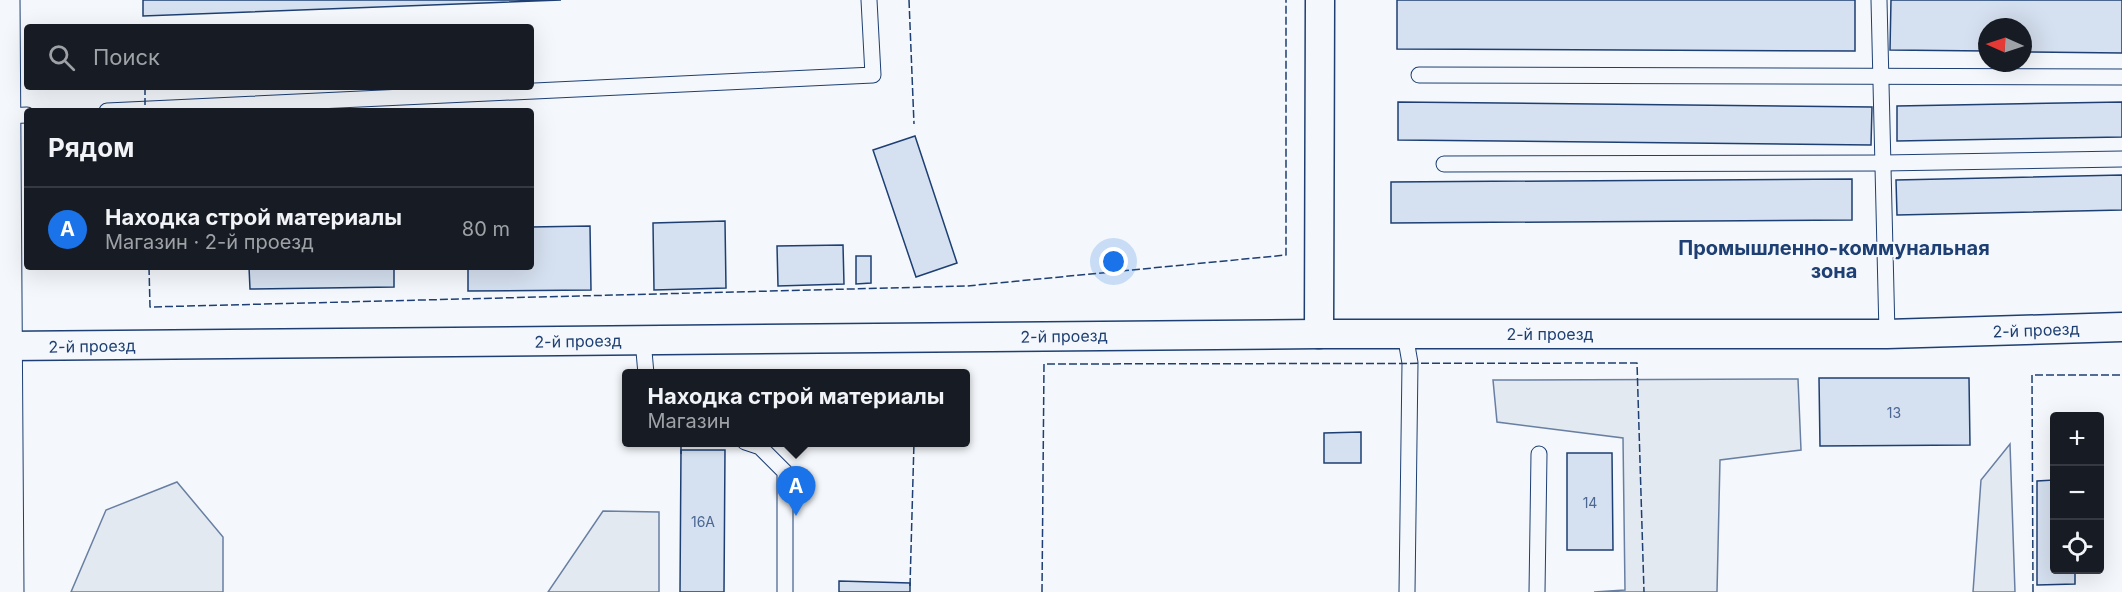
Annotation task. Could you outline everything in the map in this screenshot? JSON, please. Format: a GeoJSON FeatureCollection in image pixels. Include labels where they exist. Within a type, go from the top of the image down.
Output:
{"type":"FeatureCollection","features":[{"type":"Feature","properties":{"kind":"street"},"geometry":{"type":"LineString","coordinates":[[3,0],[10,115],[6,346],[7,592]]}},
{"type":"Feature","properties":{"kind":"street"},"geometry":{"type":"LineString","coordinates":[[1319,334],[1320,0]]}},
{"type":"Feature","properties":{"kind":"street","name":"2-й проезд"},"geometry":{"type":"LineString","coordinates":[[6,346],[1319,334],[1887,334],[2122,327]]}},
{"type":"Feature","properties":{"kind":"lane"},"geometry":{"type":"LineString","coordinates":[[171,108],[873,75],[869,0]]}},
{"type":"Feature","properties":{"kind":"lane"},"geometry":{"type":"LineString","coordinates":[[1880,0],[1887,334]]}},
{"type":"Feature","properties":{"kind":"lane"},"geometry":{"type":"LineString","coordinates":[[1419,75],[2122,76]]}},
{"type":"Feature","properties":{"kind":"lane"},"geometry":{"type":"LineString","coordinates":[[1444,164],[1883,163],[2122,159]]}},
{"type":"Feature","properties":{"kind":"lane"},"geometry":{"type":"LineString","coordinates":[[1405,334],[1410,363],[1407,592]]}},
{"type":"Feature","properties":{"kind":"lane"},"geometry":{"type":"LineString","coordinates":[[643,340],[646,369]]}},
{"type":"Feature","properties":{"kind":"lane"},"geometry":{"type":"LineString","coordinates":[[760,447],[785,472],[785,592]]}},
{"type":"Feature","properties":{"kind":"lane"},"geometry":{"type":"LineString","coordinates":[[1536,592],[1539,454]]}},
{"type":"Feature","properties":{"kind":"shaded area"},"geometry":{"type":"Polygon","coordinates":[[[1798,379],[1801,450],[1720,460],[1717,592],[1594,592],[1625,590],[1623,438],[1497,422],[1493,380],[1798,379]]]}},
{"type":"Feature","properties":{"kind":"shaded area"},"geometry":{"type":"Polygon","coordinates":[[[2010,444],[2015,592],[1973,592],[1981,480],[2010,444]]]}},
{"type":"Feature","properties":{"kind":"shaded area"},"geometry":{"type":"Polygon","coordinates":[[[177,482],[223,537],[223,592],[71,592],[106,510],[177,482]]]}},
{"type":"Feature","properties":{"kind":"shaded area"},"geometry":{"type":"Polygon","coordinates":[[[603,511],[659,512],[659,592],[548,592],[603,511]]]}},
{"type":"Feature","properties":{"kind":"building"},"geometry":{"type":"Polygon","coordinates":[[[143,0],[561,0],[143,16],[143,0]]]}},
{"type":"Feature","properties":{"kind":"building"},"geometry":{"type":"Polygon","coordinates":[[[1397,0],[1855,0],[1855,51],[1397,49],[1397,0]]]}},
{"type":"Feature","properties":{"kind":"building"},"geometry":{"type":"Polygon","coordinates":[[[1891,0],[2122,0],[2122,53],[2032,52],[2032,18],[1978,18],[1978,51],[1890,50],[1891,0]]]}},
{"type":"Feature","properties":{"kind":"building"},"geometry":{"type":"Polygon","coordinates":[[[1398,102],[1872,107],[1871,145],[1398,140],[1398,102]]]}},
{"type":"Feature","properties":{"kind":"building"},"geometry":{"type":"Polygon","coordinates":[[[2122,102],[2122,137],[1897,141],[1897,106],[2122,102]]]}},
{"type":"Feature","properties":{"kind":"building"},"geometry":{"type":"Polygon","coordinates":[[[915,136],[957,263],[916,277],[873,150],[915,136]]]}},
{"type":"Feature","properties":{"kind":"building"},"geometry":{"type":"Polygon","coordinates":[[[2122,175],[2122,210],[1897,215],[1896,180],[2122,175]]]}},
{"type":"Feature","properties":{"kind":"building"},"geometry":{"type":"Polygon","coordinates":[[[1852,179],[1852,220],[1391,223],[1391,182],[1852,179]]]}},
{"type":"Feature","properties":{"kind":"building"},"geometry":{"type":"Polygon","coordinates":[[[725,221],[726,288],[654,290],[653,223],[725,221]]]}},
{"type":"Feature","properties":{"kind":"building"},"geometry":{"type":"Polygon","coordinates":[[[590,226],[591,290],[468,291],[468,270],[534,270],[534,227],[590,226]]]}},
{"type":"Feature","properties":{"kind":"building"},"geometry":{"type":"Polygon","coordinates":[[[843,245],[844,284],[778,286],[777,246],[843,245]]]}},
{"type":"Feature","properties":{"kind":"building"},"geometry":{"type":"Polygon","coordinates":[[[856,256],[871,256],[871,283],[856,284],[856,256]]]}},
{"type":"Feature","properties":{"kind":"building"},"geometry":{"type":"Polygon","coordinates":[[[249,270],[394,270],[394,287],[250,289],[249,270]]]}},
{"type":"Feature","properties":{"kind":"building"},"geometry":{"type":"Polygon","coordinates":[[[1819,378],[1969,378],[1970,445],[1820,446],[1819,378]]]}},
{"type":"Feature","properties":{"kind":"building"},"geometry":{"type":"Polygon","coordinates":[[[1361,432],[1361,463],[1324,463],[1324,433],[1361,432]]]}},
{"type":"Feature","properties":{"kind":"building"},"geometry":{"type":"Polygon","coordinates":[[[681,450],[725,450],[724,592],[680,592],[681,450]]]}},
{"type":"Feature","properties":{"kind":"building"},"geometry":{"type":"Polygon","coordinates":[[[1567,453],[1612,453],[1613,550],[1567,550],[1567,453]]]}},
{"type":"Feature","properties":{"kind":"building"},"geometry":{"type":"Polygon","coordinates":[[[2050,480],[2050,574],[2075,574],[2075,584],[2037,585],[2037,481],[2050,480]]]}},
{"type":"Feature","properties":{"kind":"building"},"geometry":{"type":"Polygon","coordinates":[[[839,581],[910,583],[910,592],[839,592],[839,581]]]}},
{"type":"Feature","properties":{"kind":"fence"},"geometry":{"type":"LineString","coordinates":[[909,0],[914,124]]}},
{"type":"Feature","properties":{"kind":"fence"},"geometry":{"type":"LineString","coordinates":[[149,270],[150,307],[967,286],[1286,255],[1286,0]]}},
{"type":"Feature","properties":{"kind":"fence"},"geometry":{"type":"LineString","coordinates":[[145,90],[145,105]]}},
{"type":"Feature","properties":{"kind":"fence"},"geometry":{"type":"LineString","coordinates":[[1042,592],[1044,364],[1637,363],[1644,592]]}},
{"type":"Feature","properties":{"kind":"fence"},"geometry":{"type":"LineString","coordinates":[[2033,592],[2032,375],[2122,375]]}},
{"type":"Feature","properties":{"kind":"fence"},"geometry":{"type":"LineString","coordinates":[[681,447],[681,454]]}},
{"type":"Feature","properties":{"kind":"fence"},"geometry":{"type":"LineString","coordinates":[[910,586],[914,447]]}},
{"type":"Feature","properties":{"kind":"place","name":"Находка строй материалы"},"geometry":{"type":"Point","coordinates":[796,516]}},
{"type":"Feature","properties":{"kind":"district","name":"Промышленно-коммунальная зона"},"geometry":{"type":"Point","coordinates":[1834,260]}}]}
